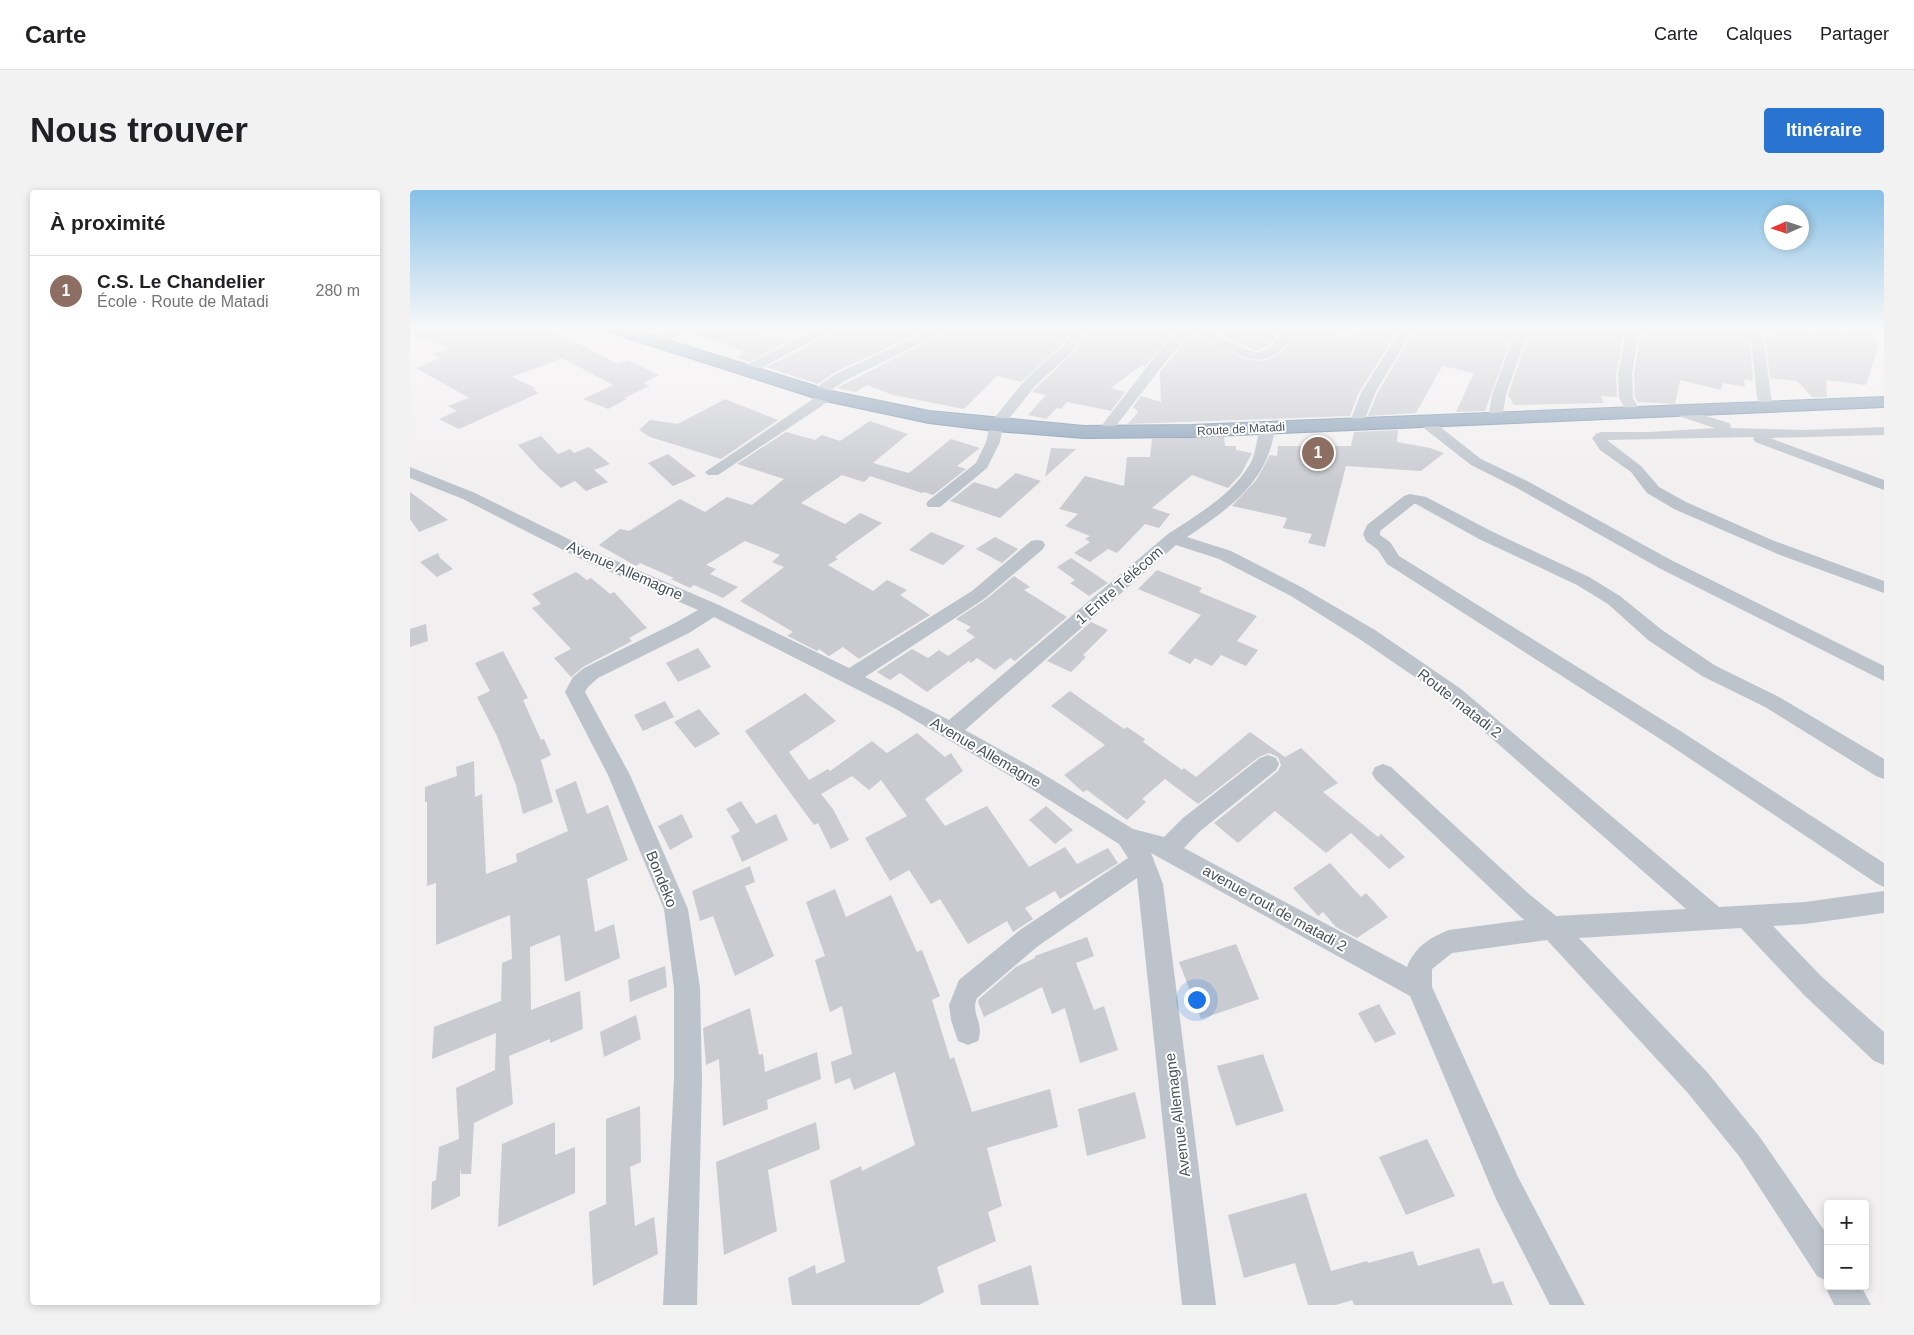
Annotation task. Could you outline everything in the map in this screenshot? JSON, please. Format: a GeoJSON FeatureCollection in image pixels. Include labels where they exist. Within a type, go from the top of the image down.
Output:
{"type":"FeatureCollection","features":[{"type":"Feature","properties":{"kind":"highway","name":"Route de Matadi"},"geometry":{"type":"LineString","coordinates":[[774,380],[822,395],[929,417],[996,426],[1104,432],[1191,431],[1426,422],[1884,402]]}},
{"type":"Feature","properties":{"kind":"street"},"geometry":{"type":"LineString","coordinates":[[713,472],[822,395],[837,380]]}},
{"type":"Feature","properties":{"kind":"street"},"geometry":{"type":"LineString","coordinates":[[934,504],[982,465],[994,442],[996,426],[1033,380]]}},
{"type":"Feature","properties":{"kind":"street"},"geometry":{"type":"LineString","coordinates":[[1104,432],[1144,380]]}},
{"type":"Feature","properties":{"kind":"street"},"geometry":{"type":"LineString","coordinates":[[1356,424],[1368,393],[1376,380]]}},
{"type":"Feature","properties":{"kind":"street"},"geometry":{"type":"LineString","coordinates":[[1495,418],[1505,380]]}},
{"type":"Feature","properties":{"kind":"street"},"geometry":{"type":"LineString","coordinates":[[1625,380],[1626,398],[1634,412]]}},
{"type":"Feature","properties":{"kind":"street"},"geometry":{"type":"LineString","coordinates":[[1762,380],[1764,397],[1768,407]]}},
{"type":"Feature","properties":{"kind":"street"},"geometry":{"type":"LineString","coordinates":[[1676,411],[1743,432],[1884,485]]}},
{"type":"Feature","properties":{"kind":"street"},"geometry":{"type":"LineString","coordinates":[[1426,422],[1476,462],[1523,485],[1665,564],[1884,674]]}},
{"type":"Feature","properties":{"kind":"street","name":"1 Entre Télécom"},"geometry":{"type":"LineString","coordinates":[[950,731],[1174,538],[1203,518],[1241,486],[1255,468],[1264,451],[1268,427]]}},
{"type":"Feature","properties":{"kind":"street"},"geometry":{"type":"LineString","coordinates":[[1884,431],[1804,434],[1685,433],[1649,436],[1615,435],[1599,438],[1599,441],[1610,451],[1637,470],[1652,490],[1690,511],[1785,553],[1884,587]]}},
{"type":"Feature","properties":{"kind":"street","name":"Avenue Allemagne"},"geometry":{"type":"LineString","coordinates":[[410,472],[469,496],[585,554],[712,609],[850,677],[901,703],[1027,775],[1127,837],[1143,861],[1151,884],[1199,1305]]}},
{"type":"Feature","properties":{"kind":"street"},"geometry":{"type":"LineString","coordinates":[[1884,770],[1772,702],[1709,671],[1655,635],[1614,600],[1583,581],[1485,535],[1420,500],[1410,499],[1373,529],[1372,537],[1384,546],[1393,560],[1675,738],[1884,876]]}},
{"type":"Feature","properties":{"kind":"street","name":"Route matadi 2"},"geometry":{"type":"LineString","coordinates":[[1174,538],[1196,547],[1225,555],[1297,592],[1368,635],[1454,694],[1713,917]]}},
{"type":"Feature","properties":{"kind":"street"},"geometry":{"type":"LineString","coordinates":[[850,677],[978,595],[1037,545]]}},
{"type":"Feature","properties":{"kind":"street","name":"Bondeko"},"geometry":{"type":"LineString","coordinates":[[680,1305],[688,1080],[687,988],[676,909],[619,775],[575,692],[580,682],[591,673],[682,628],[712,609]]}},
{"type":"Feature","properties":{"kind":"street"},"geometry":{"type":"LineString","coordinates":[[1167,850],[1191,825],[1268,764]]}},
{"type":"Feature","properties":{"kind":"street"},"geometry":{"type":"LineString","coordinates":[[1384,773],[1520,902],[1552,928],[1697,1082],[1749,1146],[1824,1260]]}},
{"type":"Feature","properties":{"kind":"street","name":"avenue rout de matadi 2"},"geometry":{"type":"LineString","coordinates":[[1127,837],[1155,844],[1167,850],[1419,987]]}},
{"type":"Feature","properties":{"kind":"street"},"geometry":{"type":"LineString","coordinates":[[968,1031],[961,1009],[961,998],[968,989],[1029,938],[1143,861]]}},
{"type":"Feature","properties":{"kind":"street"},"geometry":{"type":"LineString","coordinates":[[1568,1305],[1508,1188],[1419,987],[1419,968],[1437,948],[1449,942],[1552,928],[1713,917],[1805,914],[1884,902]]}},
{"type":"Feature","properties":{"kind":"street"},"geometry":{"type":"LineString","coordinates":[[1746,916],[1813,986],[1884,1051]]}},
{"type":"Feature","properties":{"kind":"street"},"geometry":{"type":"LineString","coordinates":[[1844,1290],[1854,1305]]}},
{"type":"Feature","properties":{"kind":"building"},"geometry":{"type":"Polygon","coordinates":[[[437,380],[519,380],[536,388],[533,389],[539,393],[459,429],[439,419],[457,411],[448,406],[469,398],[437,380]]]}},
{"type":"Feature","properties":{"kind":"building"},"geometry":{"type":"Polygon","coordinates":[[[604,380],[649,380],[643,383],[650,386],[624,398],[627,399],[608,409],[583,399],[613,385],[604,380]]]}},
{"type":"Feature","properties":{"kind":"building"},"geometry":{"type":"Polygon","coordinates":[[[806,380],[824,380],[818,384],[806,380]]]}},
{"type":"Feature","properties":{"kind":"building"},"geometry":{"type":"Polygon","coordinates":[[[853,380],[993,380],[964,409],[893,395],[867,385],[856,392],[837,388],[853,380]]]}},
{"type":"Feature","properties":{"kind":"building"},"geometry":{"type":"Polygon","coordinates":[[[1045,380],[1122,380],[1111,388],[1125,392],[1111,411],[1067,402],[1061,409],[1057,408],[1046,419],[1028,415],[1046,395],[1032,392],[1045,380]]]}},
{"type":"Feature","properties":{"kind":"building"},"geometry":{"type":"Polygon","coordinates":[[[1160,380],[1367,380],[1359,392],[1350,416],[1128,424],[1138,412],[1133,407],[1141,396],[1161,402],[1160,380]]]}},
{"type":"Feature","properties":{"kind":"building"},"geometry":{"type":"Polygon","coordinates":[[[1385,380],[1434,380],[1416,413],[1368,416],[1385,380]]]}},
{"type":"Feature","properties":{"kind":"building"},"geometry":{"type":"Polygon","coordinates":[[[1471,380],[1496,380],[1485,411],[1456,412],[1471,380]]]}},
{"type":"Feature","properties":{"kind":"building"},"geometry":{"type":"Polygon","coordinates":[[[1513,380],[1616,380],[1617,397],[1601,396],[1604,403],[1514,405],[1508,395],[1513,380]]]}},
{"type":"Feature","properties":{"kind":"building"},"geometry":{"type":"Polygon","coordinates":[[[1634,380],[1680,380],[1675,404],[1638,402],[1635,397],[1634,380]]]}},
{"type":"Feature","properties":{"kind":"building"},"geometry":{"type":"Polygon","coordinates":[[[1680,380],[1744,380],[1745,387],[1723,383],[1721,390],[1680,380]]]}},
{"type":"Feature","properties":{"kind":"building"},"geometry":{"type":"Polygon","coordinates":[[[1788,380],[1826,380],[1827,397],[1812,397],[1797,381],[1788,380]]]}},
{"type":"Feature","properties":{"kind":"building"},"geometry":{"type":"Polygon","coordinates":[[[1826,380],[1868,380],[1866,385],[1826,380]]]}},
{"type":"Feature","properties":{"kind":"building"},"geometry":{"type":"Polygon","coordinates":[[[725,399],[778,420],[721,459],[650,437],[639,430],[650,420],[678,424],[725,399]]]}},
{"type":"Feature","properties":{"kind":"building"},"geometry":{"type":"Polygon","coordinates":[[[870,421],[908,434],[873,463],[909,473],[951,439],[980,448],[957,466],[966,469],[933,495],[870,476],[864,482],[842,475],[801,503],[845,524],[860,513],[882,523],[835,557],[838,559],[828,565],[873,591],[887,580],[907,590],[900,595],[930,615],[859,659],[843,647],[829,656],[819,649],[817,651],[787,636],[793,632],[740,601],[784,567],[772,562],[780,555],[745,541],[706,565],[716,569],[710,574],[738,587],[723,598],[694,585],[690,588],[671,579],[674,578],[640,563],[636,566],[599,545],[620,529],[629,531],[680,499],[705,512],[727,497],[752,505],[784,479],[737,464],[786,432],[815,440],[822,435],[840,441],[870,421]]]}},
{"type":"Feature","properties":{"kind":"building"},"geometry":{"type":"Polygon","coordinates":[[[1398,430],[1397,442],[1430,448],[1444,453],[1421,471],[1346,466],[1325,547],[1308,543],[1312,534],[1283,528],[1287,518],[1232,506],[1257,479],[1270,455],[1277,456],[1278,446],[1351,446],[1354,432],[1398,430]]]}},
{"type":"Feature","properties":{"kind":"building"},"geometry":{"type":"Polygon","coordinates":[[[541,436],[558,454],[570,449],[574,453],[589,447],[610,464],[594,470],[608,482],[586,491],[575,481],[561,488],[518,445],[541,436]]]}},
{"type":"Feature","properties":{"kind":"building"},"geometry":{"type":"Polygon","coordinates":[[[1224,437],[1225,446],[1236,446],[1236,450],[1252,453],[1241,474],[1228,488],[1192,475],[1152,508],[1170,514],[1159,528],[1145,524],[1117,553],[1108,549],[1090,562],[1074,553],[1090,542],[1085,539],[1090,536],[1065,526],[1078,514],[1059,509],[1085,476],[1124,486],[1127,457],[1150,457],[1152,439],[1224,437]]]}},
{"type":"Feature","properties":{"kind":"building"},"geometry":{"type":"Polygon","coordinates":[[[1051,448],[1076,449],[1045,477],[1051,448]]]}},
{"type":"Feature","properties":{"kind":"building"},"geometry":{"type":"Polygon","coordinates":[[[668,454],[696,476],[673,486],[648,463],[668,454]]]}},
{"type":"Feature","properties":{"kind":"building"},"geometry":{"type":"Polygon","coordinates":[[[1016,473],[1041,481],[1000,518],[950,501],[974,482],[997,489],[1016,473]]]}},
{"type":"Feature","properties":{"kind":"building"},"geometry":{"type":"Polygon","coordinates":[[[410,492],[448,520],[419,532],[410,519],[410,492]]]}},
{"type":"Feature","properties":{"kind":"building"},"geometry":{"type":"Polygon","coordinates":[[[931,532],[965,546],[943,565],[909,550],[931,532]]]}},
{"type":"Feature","properties":{"kind":"building"},"geometry":{"type":"Polygon","coordinates":[[[995,537],[1018,549],[1002,563],[976,549],[995,537]]]}},
{"type":"Feature","properties":{"kind":"building"},"geometry":{"type":"Polygon","coordinates":[[[438,553],[440,558],[453,569],[437,577],[420,562],[438,553]]]}},
{"type":"Feature","properties":{"kind":"building"},"geometry":{"type":"Polygon","coordinates":[[[1071,558],[1108,583],[1089,596],[1070,583],[1075,580],[1057,567],[1071,558]]]}},
{"type":"Feature","properties":{"kind":"building"},"geometry":{"type":"Polygon","coordinates":[[[1157,570],[1202,588],[1199,592],[1257,616],[1237,641],[1258,650],[1246,666],[1221,655],[1212,666],[1195,658],[1190,664],[1168,653],[1201,615],[1138,589],[1157,570]]]}},
{"type":"Feature","properties":{"kind":"building"},"geometry":{"type":"Polygon","coordinates":[[[576,572],[587,580],[591,578],[610,594],[614,592],[647,628],[629,638],[632,641],[583,667],[571,677],[554,658],[571,649],[532,608],[541,604],[532,594],[576,572]]]}},
{"type":"Feature","properties":{"kind":"building"},"geometry":{"type":"Polygon","coordinates":[[[1014,576],[1030,587],[1024,590],[1067,617],[1015,661],[1010,658],[995,670],[977,658],[971,663],[969,661],[927,692],[900,673],[890,680],[877,672],[912,649],[928,658],[939,650],[948,656],[975,637],[966,631],[971,627],[956,619],[985,600],[1014,576]]]}},
{"type":"Feature","properties":{"kind":"building"},"geometry":{"type":"Polygon","coordinates":[[[1091,622],[1108,630],[1083,655],[1086,657],[1071,672],[1047,661],[1091,622]]]}},
{"type":"Feature","properties":{"kind":"building"},"geometry":{"type":"Polygon","coordinates":[[[426,624],[428,641],[410,647],[410,629],[426,624]]]}},
{"type":"Feature","properties":{"kind":"building"},"geometry":{"type":"Polygon","coordinates":[[[698,648],[711,667],[678,682],[666,663],[698,648]]]}},
{"type":"Feature","properties":{"kind":"building"},"geometry":{"type":"Polygon","coordinates":[[[503,651],[528,698],[523,700],[541,740],[544,739],[551,755],[541,760],[553,802],[523,814],[516,785],[497,736],[477,697],[490,691],[475,663],[503,651]]]}},
{"type":"Feature","properties":{"kind":"building"},"geometry":{"type":"Polygon","coordinates":[[[1070,691],[1124,729],[1127,727],[1145,739],[1143,742],[1182,770],[1184,768],[1196,777],[1250,732],[1285,757],[1301,748],[1338,783],[1323,792],[1378,837],[1381,834],[1405,857],[1389,869],[1351,833],[1326,853],[1275,811],[1238,843],[1214,823],[1278,771],[1281,765],[1278,757],[1269,753],[1259,757],[1198,804],[1165,779],[1142,799],[1146,802],[1127,820],[1087,790],[1083,792],[1064,775],[1105,745],[1051,706],[1070,691]]]}},
{"type":"Feature","properties":{"kind":"building"},"geometry":{"type":"Polygon","coordinates":[[[805,693],[836,721],[789,752],[809,780],[828,769],[830,771],[872,741],[887,753],[917,733],[945,757],[951,753],[963,771],[925,799],[945,826],[987,806],[1029,867],[1065,847],[1077,864],[1108,848],[1118,863],[1060,899],[1055,891],[1025,908],[1033,919],[1013,932],[1007,921],[968,944],[940,899],[931,904],[909,870],[890,881],[865,838],[907,816],[881,780],[869,790],[852,776],[821,794],[833,809],[849,840],[831,849],[818,823],[814,825],[745,731],[805,693]]]}},
{"type":"Feature","properties":{"kind":"building"},"geometry":{"type":"Polygon","coordinates":[[[665,701],[674,717],[643,731],[634,715],[665,701]]]}},
{"type":"Feature","properties":{"kind":"building"},"geometry":{"type":"Polygon","coordinates":[[[699,709],[720,734],[695,748],[674,722],[699,709]]]}},
{"type":"Feature","properties":{"kind":"building"},"geometry":{"type":"Polygon","coordinates":[[[474,761],[475,797],[482,794],[486,874],[517,862],[516,854],[568,831],[555,790],[576,781],[587,814],[608,805],[628,860],[587,879],[595,932],[614,924],[620,958],[565,982],[560,935],[530,947],[531,1010],[580,991],[583,1029],[550,1043],[550,1039],[509,1056],[513,1104],[474,1123],[471,1174],[461,1174],[460,1167],[460,1196],[431,1210],[432,1182],[436,1180],[439,1147],[459,1139],[456,1088],[495,1070],[496,1033],[432,1059],[434,1027],[501,1001],[502,963],[512,959],[510,915],[436,945],[436,883],[427,886],[427,802],[425,802],[425,787],[457,776],[456,767],[474,761]]]}},
{"type":"Feature","properties":{"kind":"building"},"geometry":{"type":"Polygon","coordinates":[[[741,801],[756,824],[776,814],[788,840],[742,862],[731,836],[740,831],[726,809],[741,801]]]}},
{"type":"Feature","properties":{"kind":"building"},"geometry":{"type":"Polygon","coordinates":[[[1046,806],[1073,830],[1055,844],[1029,820],[1046,806]]]}},
{"type":"Feature","properties":{"kind":"building"},"geometry":{"type":"Polygon","coordinates":[[[682,814],[693,837],[670,850],[658,826],[682,814]]]}},
{"type":"Feature","properties":{"kind":"building"},"geometry":{"type":"Polygon","coordinates":[[[1330,863],[1361,897],[1366,893],[1388,917],[1357,938],[1336,927],[1323,912],[1318,916],[1293,888],[1330,863]]]}},
{"type":"Feature","properties":{"kind":"building"},"geometry":{"type":"Polygon","coordinates":[[[750,866],[755,882],[745,886],[774,956],[735,976],[713,916],[700,921],[692,891],[750,866]]]}},
{"type":"Feature","properties":{"kind":"building"},"geometry":{"type":"Polygon","coordinates":[[[835,889],[846,917],[891,895],[917,952],[922,950],[940,996],[932,1000],[950,1059],[954,1057],[972,1112],[1050,1089],[1058,1127],[987,1148],[1002,1206],[988,1212],[996,1241],[937,1267],[944,1292],[919,1305],[792,1305],[788,1278],[815,1265],[816,1274],[845,1262],[830,1181],[861,1166],[862,1171],[915,1145],[895,1072],[854,1090],[850,1078],[835,1084],[831,1062],[852,1054],[842,1006],[830,1012],[815,960],[825,956],[806,902],[835,889]]]}},
{"type":"Feature","properties":{"kind":"building"},"geometry":{"type":"Polygon","coordinates":[[[1087,937],[1094,956],[1076,963],[1094,1010],[1104,1006],[1118,1050],[1080,1063],[1065,1008],[1052,1014],[1042,987],[984,1017],[978,1002],[979,999],[1016,967],[1035,958],[1035,956],[1087,937]]]}},
{"type":"Feature","properties":{"kind":"building"},"geometry":{"type":"Polygon","coordinates":[[[1236,944],[1259,999],[1201,1019],[1179,962],[1236,944]]]}},
{"type":"Feature","properties":{"kind":"building"},"geometry":{"type":"Polygon","coordinates":[[[665,966],[667,987],[630,1002],[628,980],[665,966]]]}},
{"type":"Feature","properties":{"kind":"building"},"geometry":{"type":"Polygon","coordinates":[[[1379,1004],[1396,1034],[1375,1043],[1358,1013],[1379,1004]]]}},
{"type":"Feature","properties":{"kind":"building"},"geometry":{"type":"Polygon","coordinates":[[[750,1008],[759,1055],[763,1054],[765,1072],[817,1052],[821,1079],[767,1100],[768,1109],[723,1126],[719,1059],[706,1065],[703,1028],[750,1008]]]}},
{"type":"Feature","properties":{"kind":"building"},"geometry":{"type":"Polygon","coordinates":[[[636,1015],[641,1039],[604,1057],[600,1032],[636,1015]]]}},
{"type":"Feature","properties":{"kind":"building"},"geometry":{"type":"Polygon","coordinates":[[[1263,1054],[1284,1111],[1236,1126],[1217,1066],[1263,1054]]]}},
{"type":"Feature","properties":{"kind":"building"},"geometry":{"type":"Polygon","coordinates":[[[1135,1092],[1146,1138],[1087,1156],[1078,1109],[1135,1092]]]}},
{"type":"Feature","properties":{"kind":"building"},"geometry":{"type":"Polygon","coordinates":[[[640,1106],[641,1162],[630,1167],[635,1226],[654,1217],[658,1254],[593,1286],[589,1212],[606,1204],[606,1119],[640,1106]]]}},
{"type":"Feature","properties":{"kind":"building"},"geometry":{"type":"Polygon","coordinates":[[[555,1122],[555,1155],[575,1147],[575,1193],[498,1227],[502,1144],[555,1122]]]}},
{"type":"Feature","properties":{"kind":"building"},"geometry":{"type":"Polygon","coordinates":[[[816,1122],[820,1149],[768,1170],[777,1231],[724,1255],[716,1162],[816,1122]]]}},
{"type":"Feature","properties":{"kind":"building"},"geometry":{"type":"Polygon","coordinates":[[[1427,1139],[1455,1196],[1406,1215],[1379,1157],[1427,1139]]]}},
{"type":"Feature","properties":{"kind":"building"},"geometry":{"type":"Polygon","coordinates":[[[1306,1193],[1331,1271],[1413,1251],[1418,1266],[1479,1248],[1493,1284],[1503,1281],[1513,1305],[1354,1305],[1352,1300],[1336,1305],[1308,1305],[1295,1263],[1244,1278],[1228,1215],[1306,1193]]]}},
{"type":"Feature","properties":{"kind":"building"},"geometry":{"type":"Polygon","coordinates":[[[1031,1265],[1039,1305],[981,1305],[978,1285],[1031,1265]]]}},
{"type":"Feature","properties":{"kind":"place","name":"C.S. Le Chandelier"},"geometry":{"type":"Point","coordinates":[1318,453]}}]}
